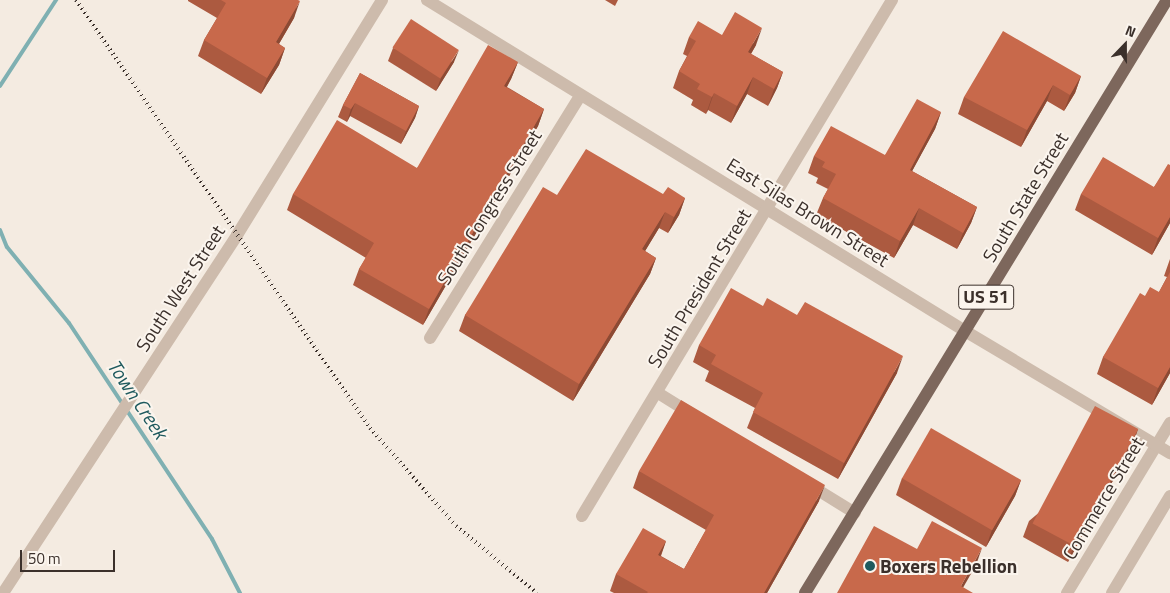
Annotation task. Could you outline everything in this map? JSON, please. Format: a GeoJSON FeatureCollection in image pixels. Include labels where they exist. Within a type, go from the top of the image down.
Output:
{"type":"FeatureCollection","features":[{"type":"Feature","properties":{"kind":"main road","name":"South State Street"},"geometry":{"type":"LineString","coordinates":[[805,593],[855,514],[1167,0]]}},
{"type":"Feature","properties":{"kind":"street","name":"South West Street"},"geometry":{"type":"LineString","coordinates":[[3,593],[153,362],[382,0]]}},
{"type":"Feature","properties":{"kind":"street","name":"East Silas Brown Street"},"geometry":{"type":"LineString","coordinates":[[428,0],[580,96],[769,209],[965,332],[1170,453]]}},
{"type":"Feature","properties":{"kind":"street","name":"South President Street"},"geometry":{"type":"LineString","coordinates":[[582,516],[769,209],[892,0]]}},
{"type":"Feature","properties":{"kind":"street","name":"South Congress Street"},"geometry":{"type":"LineString","coordinates":[[430,338],[580,96]]}},
{"type":"Feature","properties":{"kind":"street"},"geometry":{"type":"LineString","coordinates":[[658,393],[708,423]]}},
{"type":"Feature","properties":{"kind":"street","name":"Commerce Street"},"geometry":{"type":"LineString","coordinates":[[1067,593],[1170,423]]}},
{"type":"Feature","properties":{"kind":"street"},"geometry":{"type":"LineString","coordinates":[[798,478],[855,514]]}},
{"type":"Feature","properties":{"kind":"street"},"geometry":{"type":"LineString","coordinates":[[1112,593],[1170,496]]}},
{"type":"Feature","properties":{"kind":"building"},"geometry":{"type":"Polygon","coordinates":[[[221,0],[300,1],[276,42],[285,48],[267,78],[204,40],[226,3],[221,0]]]}},
{"type":"Feature","properties":{"kind":"building"},"geometry":{"type":"Polygon","coordinates":[[[735,12],[762,28],[748,52],[783,72],[774,89],[753,77],[737,106],[714,93],[712,97],[697,89],[700,84],[679,71],[696,41],[689,37],[698,21],[722,35],[735,12]]]}},
{"type":"Feature","properties":{"kind":"building"},"geometry":{"type":"Polygon","coordinates":[[[411,19],[459,50],[440,79],[392,48],[411,19]]]}},
{"type":"Feature","properties":{"kind":"building"},"geometry":{"type":"Polygon","coordinates":[[[1003,31],[1081,76],[1070,95],[1053,85],[1027,130],[964,97],[1003,31]]]}},
{"type":"Feature","properties":{"kind":"building"},"geometry":{"type":"Polygon","coordinates":[[[488,45],[518,62],[504,86],[544,109],[429,309],[359,269],[374,243],[293,194],[337,120],[417,168],[488,45]]]}},
{"type":"Feature","properties":{"kind":"building"},"geometry":{"type":"Polygon","coordinates":[[[360,73],[419,106],[406,131],[355,103],[351,109],[343,105],[360,73]]]}},
{"type":"Feature","properties":{"kind":"building"},"geometry":{"type":"Polygon","coordinates":[[[917,99],[941,112],[910,170],[977,207],[963,233],[919,208],[900,241],[823,198],[836,174],[822,167],[825,162],[814,156],[831,126],[885,155],[917,99]]]}},
{"type":"Feature","properties":{"kind":"building"},"geometry":{"type":"Polygon","coordinates":[[[586,149],[663,194],[668,187],[685,198],[674,217],[665,212],[642,249],[656,258],[579,384],[465,315],[543,187],[557,195],[586,149]]]}},
{"type":"Feature","properties":{"kind":"building"},"geometry":{"type":"Polygon","coordinates":[[[1103,157],[1154,187],[1168,164],[1170,165],[1170,217],[1158,238],[1081,194],[1103,157]]]}},
{"type":"Feature","properties":{"kind":"building"},"geometry":{"type":"Polygon","coordinates":[[[1170,272],[1170,367],[1158,388],[1103,357],[1140,293],[1145,296],[1150,287],[1159,292],[1170,272]]]}},
{"type":"Feature","properties":{"kind":"building"},"geometry":{"type":"Polygon","coordinates":[[[731,288],[763,306],[767,298],[797,315],[805,302],[903,356],[844,463],[753,412],[763,393],[711,364],[716,355],[699,345],[731,288]]]}},
{"type":"Feature","properties":{"kind":"building"},"geometry":{"type":"Polygon","coordinates":[[[681,400],[825,485],[764,593],[647,593],[616,574],[643,528],[666,541],[658,555],[684,569],[714,515],[639,471],[681,400]]]}},
{"type":"Feature","properties":{"kind":"building"},"geometry":{"type":"Polygon","coordinates":[[[1095,406],[1138,429],[1076,546],[1033,523],[1095,406]]]}},
{"type":"Feature","properties":{"kind":"building"},"geometry":{"type":"Polygon","coordinates":[[[931,428],[1021,480],[992,530],[902,478],[931,428]]]}},
{"type":"Feature","properties":{"kind":"building"},"geometry":{"type":"Polygon","coordinates":[[[932,521],[982,548],[961,586],[973,593],[837,593],[874,526],[917,549],[932,521]]]}},
{"type":"Feature","properties":{"kind":"waterway","name":"Town Creek"},"geometry":{"type":"LineString","coordinates":[[0,86],[56,0]]}},
{"type":"Feature","properties":{"kind":"waterway","name":"Town Creek"},"geometry":{"type":"LineString","coordinates":[[0,230],[7,247],[69,323],[212,539],[240,593]]}},
{"type":"Feature","properties":{"kind":"railway"},"geometry":{"type":"LineString","coordinates":[[76,0],[370,428],[456,526],[537,593]]}},
{"type":"Feature","properties":{"kind":"place","name":"Boxers Rebellion"},"geometry":{"type":"Point","coordinates":[870,566]}}]}
